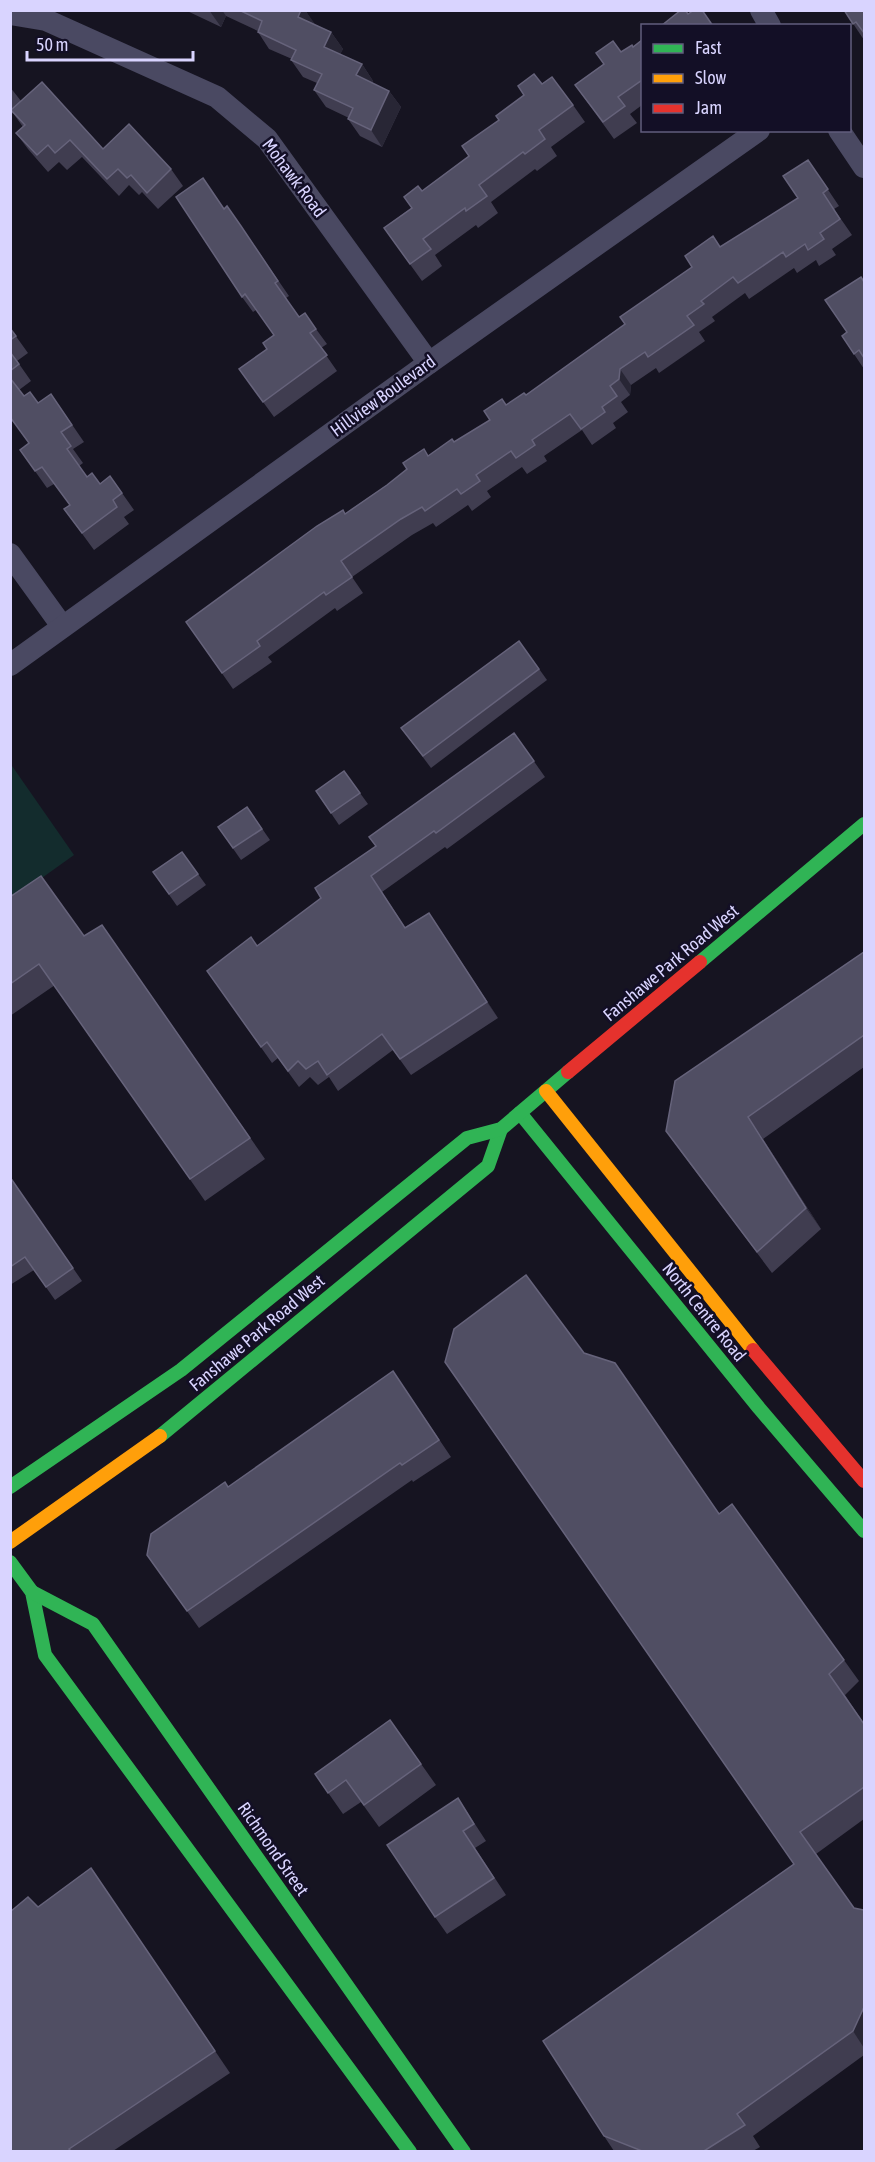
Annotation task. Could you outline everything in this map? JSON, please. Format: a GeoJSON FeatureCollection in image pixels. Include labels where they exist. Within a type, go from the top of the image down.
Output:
{"type":"FeatureCollection","features":[{"type":"Feature","properties":{"kind":"main road","name":"Fanshawe Park Road West"},"geometry":{"type":"LineString","coordinates":[[10,1487],[182,1370],[467,1138],[501,1129],[864,824]]}},
{"type":"Feature","properties":{"kind":"main road","name":"North Centre Road"},"geometry":{"type":"LineString","coordinates":[[546,1091],[782,1386],[864,1481]]}},
{"type":"Feature","properties":{"kind":"main road","name":"North Centre Road"},"geometry":{"type":"LineString","coordinates":[[520,1113],[759,1408],[864,1531]]}},
{"type":"Feature","properties":{"kind":"main road","name":"Fanshawe Park Road West"},"geometry":{"type":"LineString","coordinates":[[10,1542],[181,1421],[488,1166],[501,1129]]}},
{"type":"Feature","properties":{"kind":"main road","name":"Richmond Street"},"geometry":{"type":"LineString","coordinates":[[10,1562],[32,1592],[45,1655],[410,2151]]}},
{"type":"Feature","properties":{"kind":"main road","name":"Richmond Street"},"geometry":{"type":"LineString","coordinates":[[32,1592],[93,1624],[464,2151]]}},
{"type":"Feature","properties":{"kind":"street"},"geometry":{"type":"LineString","coordinates":[[761,10],[769,24]]}},
{"type":"Feature","properties":{"kind":"street","name":"Mohawk Road"},"geometry":{"type":"LineString","coordinates":[[10,14],[46,21],[217,97],[267,139],[429,363]]}},
{"type":"Feature","properties":{"kind":"street","name":"Hillview Boulevard"},"geometry":{"type":"LineString","coordinates":[[10,665],[429,363],[756,132]]}},
{"type":"Feature","properties":{"kind":"street"},"geometry":{"type":"LineString","coordinates":[[840,132],[864,167]]}},
{"type":"Feature","properties":{"kind":"street"},"geometry":{"type":"LineString","coordinates":[[10,554],[62,626]]}},
{"type":"Feature","properties":{"kind":"green space"},"geometry":{"type":"Polygon","coordinates":[[[10,763],[74,855],[11,900],[10,900],[10,763]]]}},
{"type":"Feature","properties":{"kind":"building"},"geometry":{"type":"Polygon","coordinates":[[[239,10],[301,10],[298,17],[331,32],[324,47],[362,64],[356,75],[389,91],[371,130],[348,119],[353,108],[314,90],[322,74],[291,60],[296,50],[258,32],[262,21],[239,10]]]}},
{"type":"Feature","properties":{"kind":"building"},"geometry":{"type":"Polygon","coordinates":[[[681,10],[685,10],[688,14],[694,10],[702,10],[712,24],[664,24],[681,10]]]}},
{"type":"Feature","properties":{"kind":"building"},"geometry":{"type":"Polygon","coordinates":[[[844,10],[864,10],[864,33],[856,22],[853,24],[844,10]]]}},
{"type":"Feature","properties":{"kind":"building"},"geometry":{"type":"Polygon","coordinates":[[[613,41],[621,52],[632,45],[633,47],[641,41],[641,81],[618,97],[625,106],[603,122],[575,85],[604,64],[596,53],[613,41]]]}},
{"type":"Feature","properties":{"kind":"building"},"geometry":{"type":"Polygon","coordinates":[[[534,74],[542,84],[552,77],[573,105],[539,130],[545,139],[525,154],[523,152],[479,185],[487,196],[466,211],[465,208],[423,239],[431,249],[410,264],[384,228],[412,208],[404,197],[418,186],[422,191],[469,156],[462,146],[499,120],[496,116],[524,95],[518,86],[534,74]]]}},
{"type":"Feature","properties":{"kind":"building"},"geometry":{"type":"Polygon","coordinates":[[[42,82],[103,149],[129,124],[171,169],[147,193],[131,175],[127,178],[118,169],[107,179],[70,140],[55,153],[48,145],[37,155],[16,133],[25,125],[11,110],[42,82]]]}},
{"type":"Feature","properties":{"kind":"building"},"geometry":{"type":"Polygon","coordinates":[[[808,160],[828,189],[823,193],[840,219],[820,233],[824,239],[808,250],[805,244],[786,257],[783,252],[738,283],[733,277],[701,301],[704,304],[687,316],[694,325],[648,357],[645,352],[620,369],[619,379],[610,386],[617,396],[602,407],[605,412],[581,429],[570,414],[532,440],[535,445],[516,458],[511,451],[476,475],[480,481],[461,494],[457,489],[425,511],[422,507],[401,519],[341,561],[352,577],[326,595],[324,592],[257,641],[260,646],[222,673],[186,622],[317,526],[343,510],[345,514],[387,485],[407,469],[403,463],[424,449],[428,456],[452,439],[454,442],[490,420],[484,411],[502,399],[506,405],[524,393],[526,395],[625,324],[620,317],[692,267],[685,256],[713,236],[720,247],[798,198],[783,176],[808,160]]]}},
{"type":"Feature","properties":{"kind":"building"},"geometry":{"type":"Polygon","coordinates":[[[203,178],[224,209],[227,206],[241,226],[278,281],[275,283],[299,317],[305,313],[316,329],[310,333],[327,355],[263,402],[239,369],[267,349],[263,343],[274,335],[245,294],[242,297],[176,197],[203,178]]]}},
{"type":"Feature","properties":{"kind":"building"},"geometry":{"type":"Polygon","coordinates":[[[861,277],[864,282],[864,358],[859,350],[854,354],[842,336],[847,332],[825,300],[861,277]]]}},
{"type":"Feature","properties":{"kind":"building"},"geometry":{"type":"Polygon","coordinates":[[[10,328],[16,336],[10,340],[10,328]]]}},
{"type":"Feature","properties":{"kind":"building"},"geometry":{"type":"Polygon","coordinates":[[[10,352],[19,364],[10,371],[10,352]]]}},
{"type":"Feature","properties":{"kind":"building"},"geometry":{"type":"Polygon","coordinates":[[[10,378],[24,396],[30,392],[38,403],[51,394],[72,425],[61,432],[71,446],[67,449],[87,477],[92,473],[100,484],[110,476],[122,493],[113,500],[117,507],[82,533],[64,509],[70,505],[42,467],[35,471],[20,450],[29,443],[10,417],[10,378]]]}},
{"type":"Feature","properties":{"kind":"building"},"geometry":{"type":"Polygon","coordinates":[[[519,641],[539,669],[423,756],[401,728],[519,641]]]}},
{"type":"Feature","properties":{"kind":"building"},"geometry":{"type":"Polygon","coordinates":[[[514,733],[534,761],[436,833],[434,831],[371,876],[405,928],[429,913],[487,1002],[400,1059],[382,1034],[327,1075],[318,1061],[306,1069],[298,1061],[288,1071],[267,1042],[261,1047],[207,971],[251,937],[257,946],[321,898],[315,888],[376,846],[369,837],[514,733]]]}},
{"type":"Feature","properties":{"kind":"building"},"geometry":{"type":"Polygon","coordinates":[[[344,771],[360,793],[331,813],[316,791],[344,771]]]}},
{"type":"Feature","properties":{"kind":"building"},"geometry":{"type":"Polygon","coordinates":[[[247,807],[262,829],[233,848],[218,827],[247,807]]]}},
{"type":"Feature","properties":{"kind":"building"},"geometry":{"type":"Polygon","coordinates":[[[182,852],[198,874],[169,894],[153,872],[182,852]]]}},
{"type":"Feature","properties":{"kind":"building"},"geometry":{"type":"Polygon","coordinates":[[[41,876],[84,936],[102,925],[250,1138],[190,1179],[39,964],[10,984],[10,897],[41,876]]]}},
{"type":"Feature","properties":{"kind":"building"},"geometry":{"type":"Polygon","coordinates":[[[864,952],[864,1035],[748,1117],[806,1208],[757,1252],[666,1131],[675,1081],[864,952]]]}},
{"type":"Feature","properties":{"kind":"building"},"geometry":{"type":"Polygon","coordinates":[[[12,1180],[73,1268],[46,1287],[25,1257],[10,1267],[10,1181],[12,1180]]]}},
{"type":"Feature","properties":{"kind":"building"},"geometry":{"type":"Polygon","coordinates":[[[526,1275],[584,1353],[615,1363],[719,1514],[732,1504],[844,1660],[829,1674],[864,1724],[864,1787],[800,1832],[854,1908],[864,1910],[864,2007],[853,2031],[737,2114],[745,2125],[704,2151],[642,2151],[604,2136],[543,2041],[794,1864],[445,1362],[454,1329],[526,1275]]]}},
{"type":"Feature","properties":{"kind":"building"},"geometry":{"type":"Polygon","coordinates":[[[393,1371],[439,1440],[402,1465],[400,1463],[187,1611],[147,1555],[151,1534],[225,1482],[228,1487],[393,1371]]]}},
{"type":"Feature","properties":{"kind":"building"},"geometry":{"type":"Polygon","coordinates":[[[390,1720],[421,1764],[364,1805],[346,1780],[328,1793],[315,1774],[390,1720]]]}},
{"type":"Feature","properties":{"kind":"building"},"geometry":{"type":"Polygon","coordinates":[[[458,1798],[474,1824],[463,1831],[494,1878],[435,1917],[387,1845],[458,1798]]]}},
{"type":"Feature","properties":{"kind":"building"},"geometry":{"type":"Polygon","coordinates":[[[91,1868],[215,2051],[69,2149],[71,2151],[10,2151],[10,1912],[28,1897],[38,1907],[91,1868]]]}},
{"type":"Feature","properties":{"kind":"traffic: fast"},"geometry":{"type":"LineString","coordinates":[[700,962],[864,824]]}},
{"type":"Feature","properties":{"kind":"traffic: fast"},"geometry":{"type":"LineString","coordinates":[[10,1487],[181,1370],[467,1138],[501,1129],[568,1072]]}},
{"type":"Feature","properties":{"kind":"traffic: fast"},"geometry":{"type":"LineString","coordinates":[[520,1113],[759,1408],[864,1531]]}},
{"type":"Feature","properties":{"kind":"traffic: fast"},"geometry":{"type":"LineString","coordinates":[[160,1436],[488,1166],[501,1129]]}},
{"type":"Feature","properties":{"kind":"traffic: fast"},"geometry":{"type":"LineString","coordinates":[[10,1562],[32,1592],[45,1655],[410,2152]]}},
{"type":"Feature","properties":{"kind":"traffic: fast"},"geometry":{"type":"LineString","coordinates":[[32,1592],[93,1624],[464,2152]]}},
{"type":"Feature","properties":{"kind":"traffic: slow"},"geometry":{"type":"LineString","coordinates":[[546,1091],[753,1350]]}},
{"type":"Feature","properties":{"kind":"traffic: slow"},"geometry":{"type":"LineString","coordinates":[[10,1542],[160,1436]]}},
{"type":"Feature","properties":{"kind":"traffic: jam"},"geometry":{"type":"LineString","coordinates":[[568,1072],[700,962]]}},
{"type":"Feature","properties":{"kind":"traffic: jam"},"geometry":{"type":"LineString","coordinates":[[753,1350],[864,1481]]}}]}
